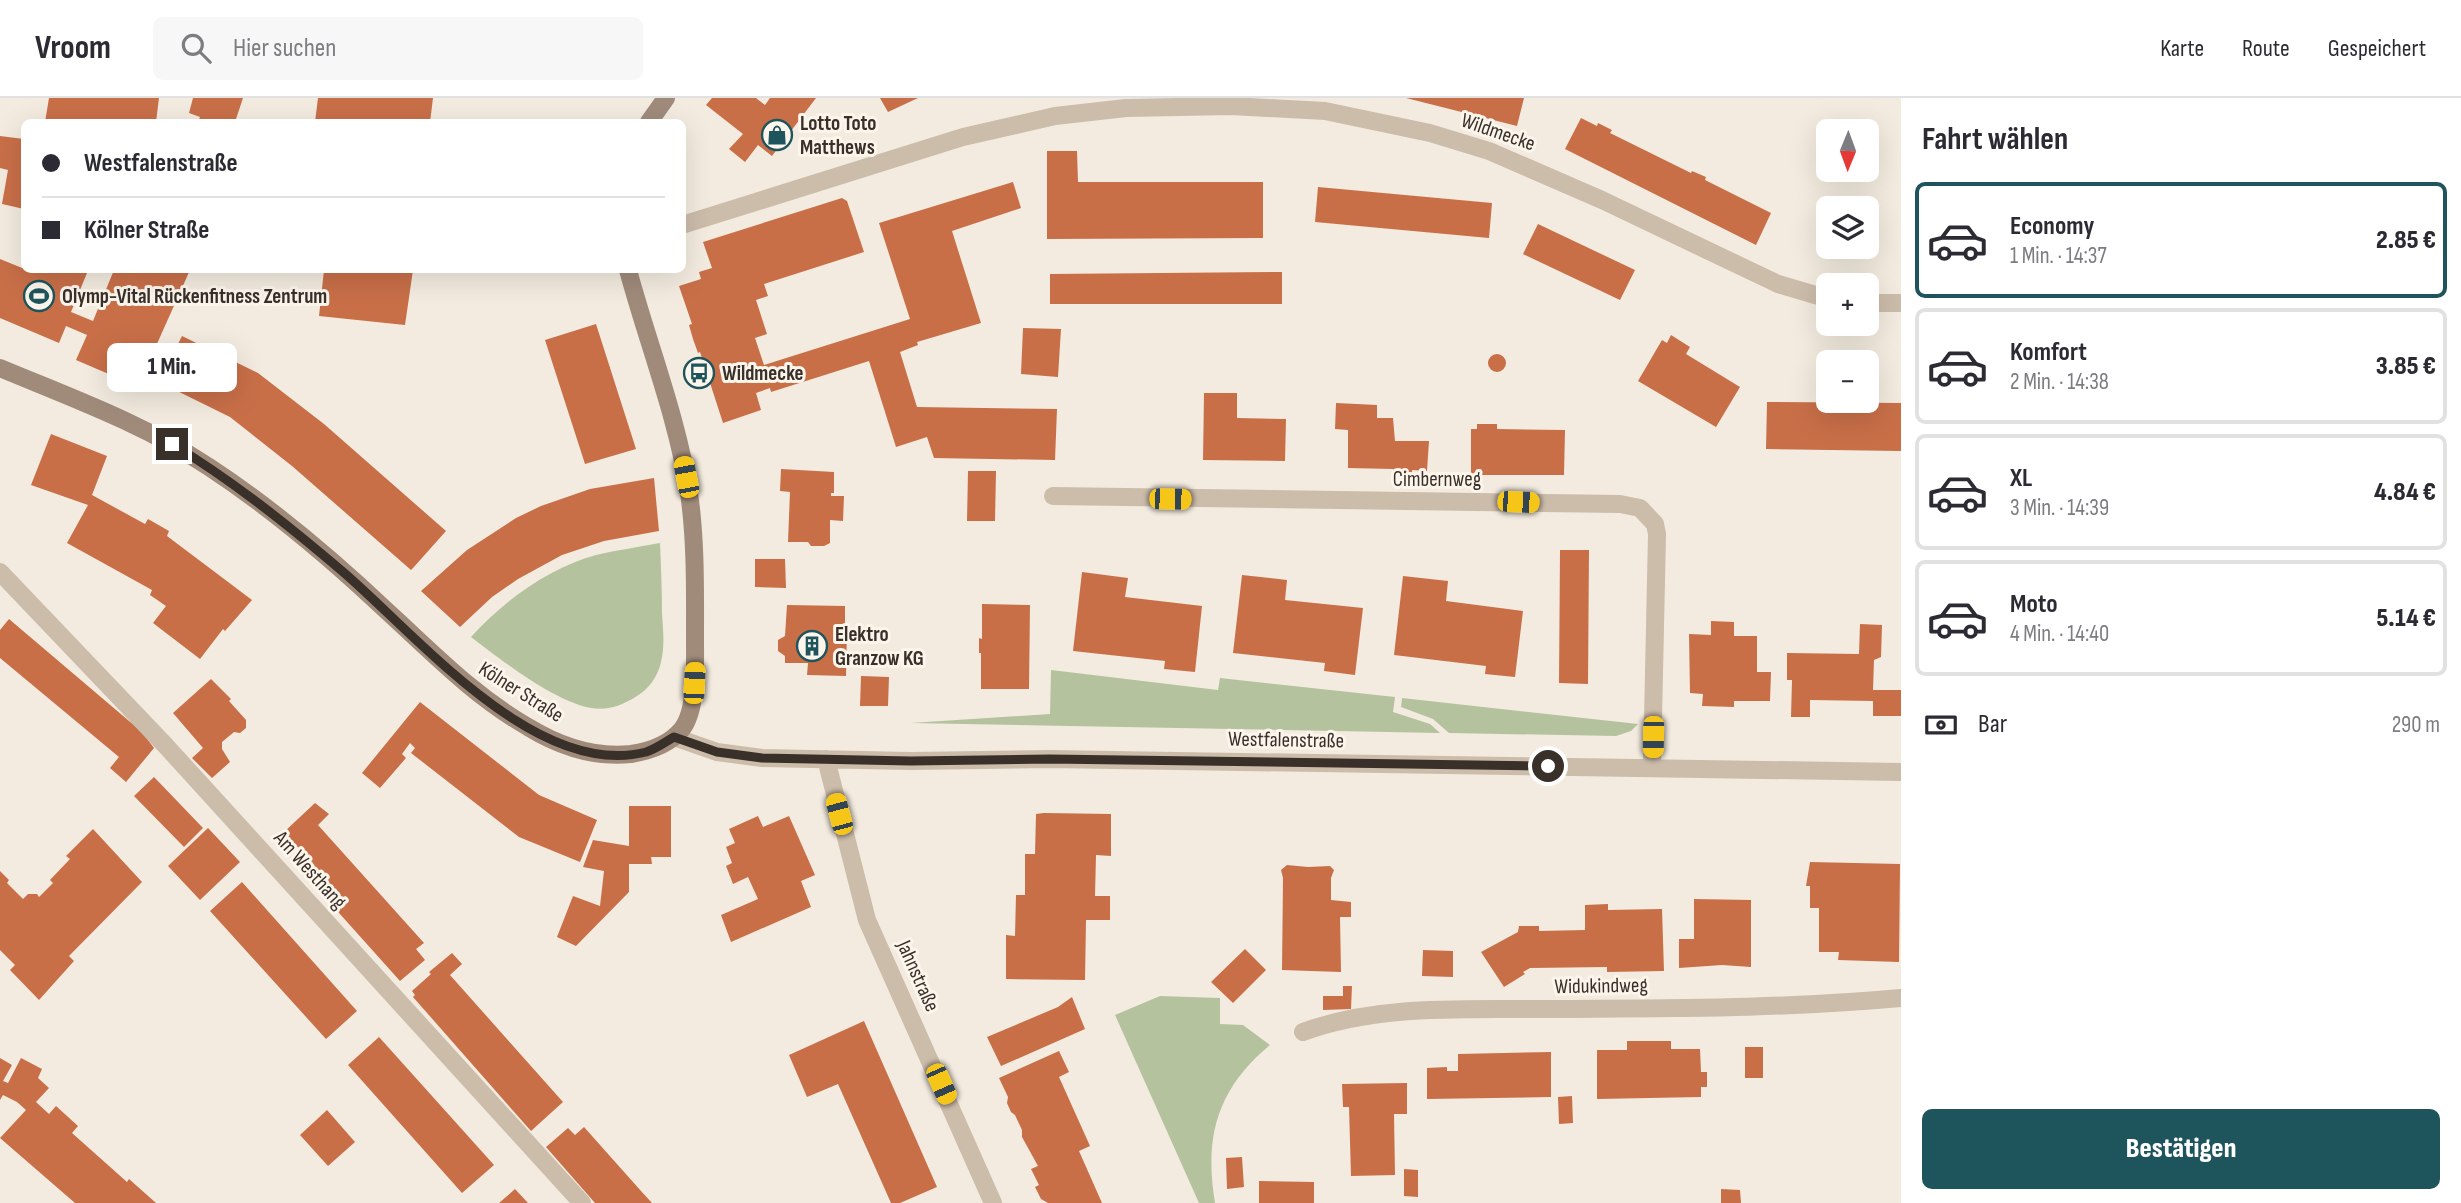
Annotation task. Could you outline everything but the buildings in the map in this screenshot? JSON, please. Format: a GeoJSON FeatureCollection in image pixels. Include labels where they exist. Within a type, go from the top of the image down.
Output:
{"type":"FeatureCollection","features":[{"type":"Feature","properties":{"kind":"main road"},"geometry":{"type":"LineString","coordinates":[[651,119],[666,98]]}},
{"type":"Feature","properties":{"kind":"main road"},"geometry":{"type":"LineString","coordinates":[[629,273],[669,402],[689,494],[694,548],[694,683],[688,718],[674,737]]}},
{"type":"Feature","properties":{"kind":"main road","name":"Kölner Straße"},"geometry":{"type":"LineString","coordinates":[[0,368],[117,416],[210,467],[308,541],[472,691],[528,728],[572,748],[607,755],[648,752],[674,737]]}},
{"type":"Feature","properties":{"kind":"street","name":"Wildmecke"},"geometry":{"type":"LineString","coordinates":[[686,224],[963,137],[1055,116],[1139,108],[1231,106],[1311,110],[1360,117],[1489,151],[1602,200],[1778,284],[1816,295]]}},
{"type":"Feature","properties":{"kind":"street"},"geometry":{"type":"LineString","coordinates":[[1879,303],[1901,303]]}},
{"type":"Feature","properties":{"kind":"street","name":"Cimbernweg"},"geometry":{"type":"LineString","coordinates":[[1053,496],[1620,504],[1640,508],[1650,516],[1657,534],[1652,767]]}},
{"type":"Feature","properties":{"kind":"street","name":"Am Westhang"},"geometry":{"type":"LineString","coordinates":[[0,572],[166,746],[582,1203]]}},
{"type":"Feature","properties":{"kind":"street","name":"Westfalenstraße"},"geometry":{"type":"LineString","coordinates":[[674,737],[705,749],[737,756],[826,759],[1050,759],[1901,772]]}},
{"type":"Feature","properties":{"kind":"street","name":"Jahnstraße"},"geometry":{"type":"LineString","coordinates":[[826,759],[867,920],[993,1203]]}},
{"type":"Feature","properties":{"kind":"street","name":"Widukindweg"},"geometry":{"type":"LineString","coordinates":[[1303,1032],[1336,1020],[1427,1011],[1813,1005],[1901,998]]}},
{"type":"Feature","properties":{"kind":"green space"},"geometry":{"type":"Polygon","coordinates":[[[660,543],[663,638],[661,662],[649,686],[626,702],[603,709],[576,704],[545,689],[471,637],[512,599],[561,568],[596,555],[660,543]]]}},
{"type":"Feature","properties":{"kind":"green space"},"geometry":{"type":"Polygon","coordinates":[[[1051,670],[1218,690],[1220,678],[1395,697],[1393,712],[1430,724],[1440,733],[911,723],[1050,714],[1051,670]]]}},
{"type":"Feature","properties":{"kind":"green space"},"geometry":{"type":"Polygon","coordinates":[[[1402,698],[1638,724],[1631,731],[1616,736],[1449,733],[1433,719],[1401,707],[1402,698]]]}},
{"type":"Feature","properties":{"kind":"green space"},"geometry":{"type":"Polygon","coordinates":[[[1160,996],[1220,998],[1220,1024],[1243,1025],[1270,1045],[1238,1079],[1218,1116],[1212,1157],[1215,1203],[1199,1203],[1115,1015],[1160,996]]]}},
{"type":"Feature","properties":{"kind":"place","name":"Lotto Toto Matthews"},"geometry":{"type":"Point","coordinates":[777,135]}},
{"type":"Feature","properties":{"kind":"place","name":"Olymp-Vital Rückenfitness Zentrum"},"geometry":{"type":"Point","coordinates":[39,296]}},
{"type":"Feature","properties":{"kind":"place","name":"Wildmecke"},"geometry":{"type":"Point","coordinates":[699,373]}},
{"type":"Feature","properties":{"kind":"place","name":"Elektro Granzow KG"},"geometry":{"type":"Point","coordinates":[812,646]}},
{"type":"Feature","properties":{"kind":"route"},"geometry":{"type":"LineString","coordinates":[[172,444],[260,502],[308,541],[472,691],[528,728],[572,748],[589,752],[624,755],[648,752],[674,737],[717,752],[762,758],[1548,766]]}}]}
